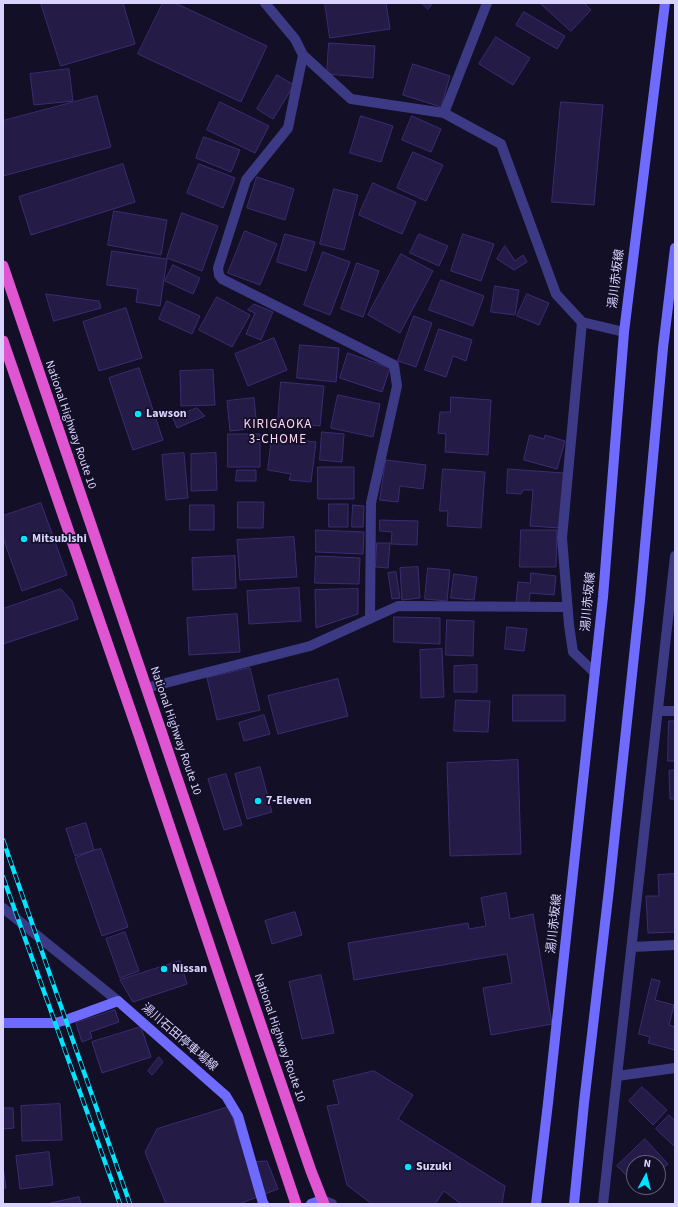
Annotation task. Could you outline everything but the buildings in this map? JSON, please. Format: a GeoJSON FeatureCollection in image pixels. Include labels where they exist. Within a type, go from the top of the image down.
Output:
{"type":"FeatureCollection","features":[{"type":"Feature","properties":{"kind":"highway","name":"National Highway Route 10"},"geometry":{"type":"LineString","coordinates":[[3,266],[311,1171],[326,1203]]}},
{"type":"Feature","properties":{"kind":"highway"},"geometry":{"type":"LineString","coordinates":[[3,341],[188,881],[296,1204]]}},
{"type":"Feature","properties":{"kind":"main road","name":"湯川赤坂線"},"geometry":{"type":"LineString","coordinates":[[536,1204],[603,597],[624,332],[665,3]]}},
{"type":"Feature","properties":{"kind":"main road"},"geometry":{"type":"LineString","coordinates":[[574,1204],[640,600],[663,348],[675,248]]}},
{"type":"Feature","properties":{"kind":"main road"},"geometry":{"type":"LineString","coordinates":[[3,1023],[55,1023],[118,1001]]}},
{"type":"Feature","properties":{"kind":"main road","name":"湯川石田停車場線"},"geometry":{"type":"LineString","coordinates":[[118,1001],[226,1096],[238,1116],[264,1204]]}},
{"type":"Feature","properties":{"kind":"main road"},"geometry":{"type":"LineString","coordinates":[[311,1204],[326,1203]]}},
{"type":"Feature","properties":{"kind":"street"},"geometry":{"type":"LineString","coordinates":[[265,3],[295,39],[303,55],[351,99],[444,113],[501,144],[556,294],[582,322],[624,332]]}},
{"type":"Feature","properties":{"kind":"street"},"geometry":{"type":"LineString","coordinates":[[444,113],[487,3]]}},
{"type":"Feature","properties":{"kind":"street"},"geometry":{"type":"LineString","coordinates":[[303,55],[288,128],[246,180],[218,268],[219,275],[222,279],[394,365],[397,386],[370,503],[370,619]]}},
{"type":"Feature","properties":{"kind":"street"},"geometry":{"type":"LineString","coordinates":[[582,322],[562,538],[567,607],[573,652],[595,673]]}},
{"type":"Feature","properties":{"kind":"street"},"geometry":{"type":"LineString","coordinates":[[603,1204],[675,556]]}},
{"type":"Feature","properties":{"kind":"street"},"geometry":{"type":"LineString","coordinates":[[146,688],[310,646],[398,606],[567,607]]}},
{"type":"Feature","properties":{"kind":"street"},"geometry":{"type":"LineString","coordinates":[[658,711],[675,711]]}},
{"type":"Feature","properties":{"kind":"street"},"geometry":{"type":"LineString","coordinates":[[3,908],[118,1001]]}},
{"type":"Feature","properties":{"kind":"street"},"geometry":{"type":"LineString","coordinates":[[632,947],[675,945]]}},
{"type":"Feature","properties":{"kind":"street"},"geometry":{"type":"LineString","coordinates":[[617,1076],[675,1068]]}},
{"type":"Feature","properties":{"kind":"railway"},"geometry":{"type":"LineString","coordinates":[[3,840],[130,1204]]}},
{"type":"Feature","properties":{"kind":"railway"},"geometry":{"type":"LineString","coordinates":[[3,877],[120,1204]]}},
{"type":"Feature","properties":{"kind":"place","name":"Lawson"},"geometry":{"type":"Point","coordinates":[138,414]}},
{"type":"Feature","properties":{"kind":"place","name":"Mitsubishi"},"geometry":{"type":"Point","coordinates":[24,539]}},
{"type":"Feature","properties":{"kind":"place","name":"7-Eleven"},"geometry":{"type":"Point","coordinates":[258,801]}},
{"type":"Feature","properties":{"kind":"place","name":"Nissan"},"geometry":{"type":"Point","coordinates":[164,969]}},
{"type":"Feature","properties":{"kind":"place","name":"Suzuki"},"geometry":{"type":"Point","coordinates":[408,1167]}},
{"type":"Feature","properties":{"kind":"district","name":"KIRIGAOKA 3-CHOME"},"geometry":{"type":"Point","coordinates":[278,432]}}]}
